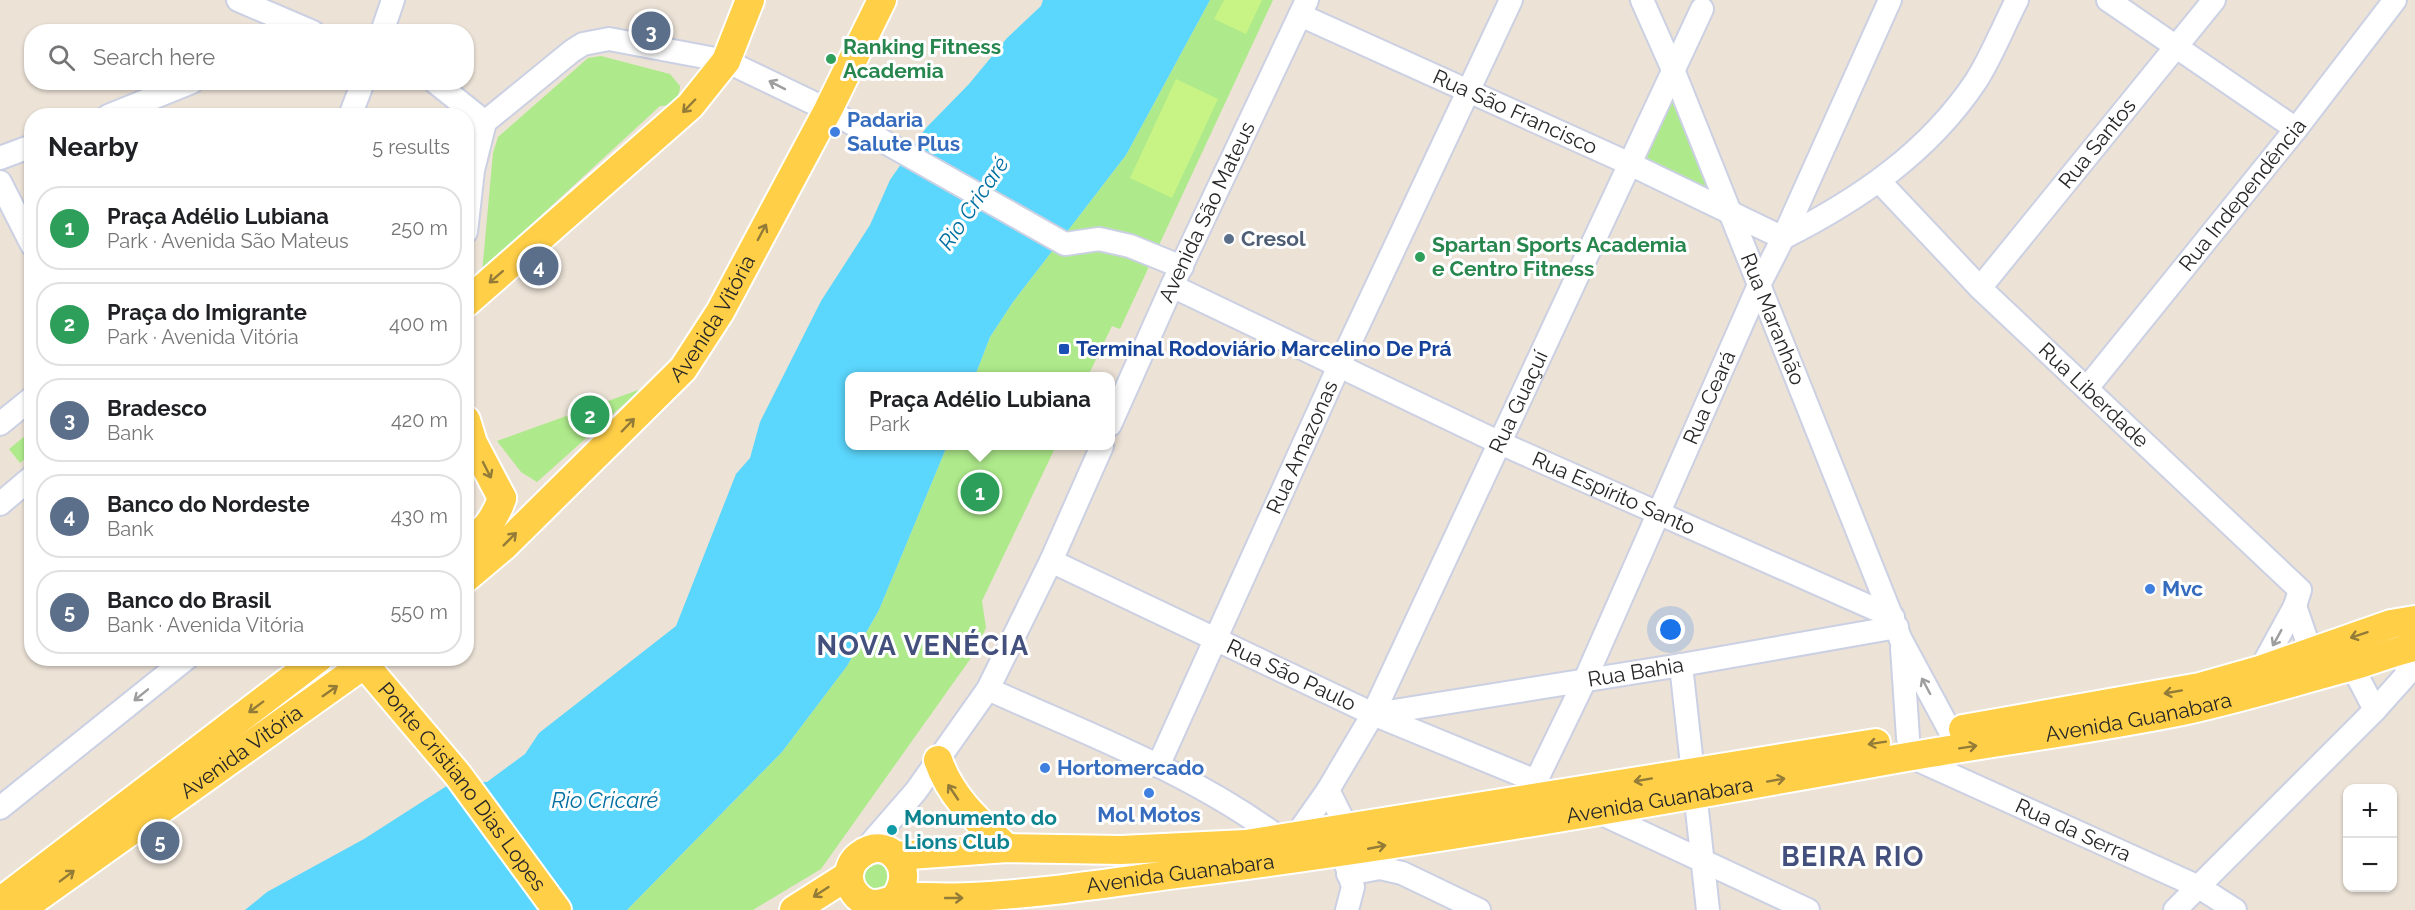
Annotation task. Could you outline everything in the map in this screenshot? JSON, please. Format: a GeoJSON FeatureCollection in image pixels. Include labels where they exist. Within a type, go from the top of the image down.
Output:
{"type":"FeatureCollection","features":[{"type":"Feature","properties":{"kind":"main road"},"geometry":{"type":"LineString","coordinates":[[474,296],[651,143],[690,106],[726,61],[750,0]]}},
{"type":"Feature","properties":{"kind":"main road","name":"Avenida Vitória"},"geometry":{"type":"LineString","coordinates":[[474,571],[504,546],[569,479],[616,438],[683,369],[720,312],[828,110],[882,0]]}},
{"type":"Feature","properties":{"kind":"main road"},"geometry":{"type":"LineString","coordinates":[[474,445],[502,498],[497,514],[488,528],[474,539]]}},
{"type":"Feature","properties":{"kind":"main road"},"geometry":{"type":"LineString","coordinates":[[502,498],[520,498],[569,479]]}},
{"type":"Feature","properties":{"kind":"main road","name":"Avenida Guanabara"},"geometry":{"type":"LineString","coordinates":[[874,891],[1007,848],[1121,850],[1246,844],[1288,838],[1346,852],[1537,789],[1693,783],[1908,747],[2072,732],[2261,681],[2314,662],[2403,622]]}},
{"type":"Feature","properties":{"kind":"main road","name":"Avenida Guanabara"},"geometry":{"type":"LineString","coordinates":[[2314,662],[2352,666],[2410,660]]}},
{"type":"Feature","properties":{"kind":"main road","name":"Avenida Vitória"},"geometry":{"type":"LineString","coordinates":[[0,902],[309,666]]}},
{"type":"Feature","properties":{"kind":"main road","name":"Avenida Vitória"},"geometry":{"type":"LineString","coordinates":[[20,910],[359,666]]}},
{"type":"Feature","properties":{"kind":"main road","name":"Ponte Cristiano Dias Lopes"},"geometry":{"type":"LineString","coordinates":[[370,666],[458,775],[556,910]]}},
{"type":"Feature","properties":{"kind":"main road","name":"Avenida Guanabara"},"geometry":{"type":"LineString","coordinates":[[1908,747],[1950,731],[2200,687],[2261,681]]}},
{"type":"Feature","properties":{"kind":"main road"},"geometry":{"type":"LineString","coordinates":[[939,760],[945,780],[962,805],[1007,848]]}},
{"type":"Feature","properties":{"kind":"main road","name":"Avenida Guanabara"},"geometry":{"type":"LineString","coordinates":[[874,891],[967,898],[1032,892],[1346,852],[1418,839],[1600,813],[1693,783]]}},
{"type":"Feature","properties":{"kind":"main road"},"geometry":{"type":"LineString","coordinates":[[794,910],[874,891]]}},
{"type":"Feature","properties":{"kind":"street"},"geometry":{"type":"LineString","coordinates":[[238,0],[294,24]]}},
{"type":"Feature","properties":{"kind":"street"},"geometry":{"type":"LineString","coordinates":[[385,24],[393,0]]}},
{"type":"Feature","properties":{"kind":"street","name":"Rua Amazonas"},"geometry":{"type":"LineString","coordinates":[[1158,766],[1339,366],[1511,0]]}},
{"type":"Feature","properties":{"kind":"street","name":"Rua Maranhão"},"geometry":{"type":"LineString","coordinates":[[1642,0],[1674,72],[1897,628],[1950,731]]}},
{"type":"Feature","properties":{"kind":"street","name":"Rua Ceará"},"geometry":{"type":"LineString","coordinates":[[1537,789],[1759,285],[1783,238],[1890,0]]}},
{"type":"Feature","properties":{"kind":"street"},"geometry":{"type":"LineString","coordinates":[[1783,238],[1821,219],[1880,182],[1930,138],[1977,80],[2017,0]]}},
{"type":"Feature","properties":{"kind":"street"},"geometry":{"type":"LineString","coordinates":[[2108,0],[2296,129]]}},
{"type":"Feature","properties":{"kind":"street","name":"Rua Santos"},"geometry":{"type":"LineString","coordinates":[[1980,288],[2214,0]]}},
{"type":"Feature","properties":{"kind":"street","name":"Rua Independência"},"geometry":{"type":"LineString","coordinates":[[2086,388],[2296,129],[2395,0]]}},
{"type":"Feature","properties":{"kind":"street","name":"Rua São Francisco"},"geometry":{"type":"LineString","coordinates":[[1303,8],[1467,93],[1628,163],[1783,238]]}},
{"type":"Feature","properties":{"kind":"street","name":"Avenida São Mateus"},"geometry":{"type":"LineString","coordinates":[[1115,414],[1303,8]]}},
{"type":"Feature","properties":{"kind":"street","name":"Rua Guaçuí"},"geometry":{"type":"LineString","coordinates":[[1328,790],[1373,714],[1628,163],[1674,72],[1702,9]]}},
{"type":"Feature","properties":{"kind":"street"},"geometry":{"type":"LineString","coordinates":[[474,166],[485,122],[572,51],[595,41],[609,39],[726,61],[828,110]]}},
{"type":"Feature","properties":{"kind":"street"},"geometry":{"type":"LineString","coordinates":[[128,108],[172,90]]}},
{"type":"Feature","properties":{"kind":"street"},"geometry":{"type":"LineString","coordinates":[[353,108],[360,90]]}},
{"type":"Feature","properties":{"kind":"street"},"geometry":{"type":"LineString","coordinates":[[445,90],[468,108]]}},
{"type":"Feature","properties":{"kind":"street","name":"Rua Espírito Santo"},"geometry":{"type":"LineString","coordinates":[[828,110],[1065,244],[1099,239],[1130,246],[1177,276],[1339,366],[1897,628]]}},
{"type":"Feature","properties":{"kind":"street"},"geometry":{"type":"LineString","coordinates":[[474,113],[485,122]]}},
{"type":"Feature","properties":{"kind":"street"},"geometry":{"type":"LineString","coordinates":[[0,158],[24,149]]}},
{"type":"Feature","properties":{"kind":"street"},"geometry":{"type":"LineString","coordinates":[[0,182],[24,229]]}},
{"type":"Feature","properties":{"kind":"street","name":"Rua Liberdade"},"geometry":{"type":"LineString","coordinates":[[1880,182],[1980,288],[2300,590],[2295,606]]}},
{"type":"Feature","properties":{"kind":"street"},"geometry":{"type":"LineString","coordinates":[[0,424],[24,404]]}},
{"type":"Feature","properties":{"kind":"street"},"geometry":{"type":"LineString","coordinates":[[874,891],[916,791],[988,689],[1051,561],[1100,450]]}},
{"type":"Feature","properties":{"kind":"street"},"geometry":{"type":"LineString","coordinates":[[0,504],[24,484]]}},
{"type":"Feature","properties":{"kind":"street","name":"Rua São Paulo"},"geometry":{"type":"LineString","coordinates":[[1051,561],[1537,789]]}},
{"type":"Feature","properties":{"kind":"street"},"geometry":{"type":"LineString","coordinates":[[2295,606],[2314,662]]}},
{"type":"Feature","properties":{"kind":"street"},"geometry":{"type":"LineString","coordinates":[[2261,681],[2295,606]]}},
{"type":"Feature","properties":{"kind":"street"},"geometry":{"type":"LineString","coordinates":[[2175,910],[2375,710],[2410,660],[2403,622]]}},
{"type":"Feature","properties":{"kind":"street","name":"Rua Maranhão"},"geometry":{"type":"LineString","coordinates":[[1897,628],[1908,747]]}},
{"type":"Feature","properties":{"kind":"street","name":"Rua Bahia"},"geometry":{"type":"LineString","coordinates":[[1373,714],[1897,628]]}},
{"type":"Feature","properties":{"kind":"street"},"geometry":{"type":"LineString","coordinates":[[1681,665],[1708,910]]}},
{"type":"Feature","properties":{"kind":"street"},"geometry":{"type":"LineString","coordinates":[[0,808],[177,666]]}},
{"type":"Feature","properties":{"kind":"street"},"geometry":{"type":"LineString","coordinates":[[2352,666],[2375,710]]}},
{"type":"Feature","properties":{"kind":"street","name":"Avenida Guanabara"},"geometry":{"type":"LineString","coordinates":[[988,689],[1158,766],[1288,838],[1328,790]]}},
{"type":"Feature","properties":{"kind":"street","name":"Rua da Serra"},"geometry":{"type":"LineString","coordinates":[[1908,747],[2199,887],[2235,910]]}},
{"type":"Feature","properties":{"kind":"street"},"geometry":{"type":"LineString","coordinates":[[1328,790],[1346,852],[1353,887],[1347,910]]}},
{"type":"Feature","properties":{"kind":"street"},"geometry":{"type":"LineString","coordinates":[[1241,810],[1246,844]]}},
{"type":"Feature","properties":{"kind":"street"},"geometry":{"type":"LineString","coordinates":[[1600,813],[1808,910]]}},
{"type":"Feature","properties":{"kind":"street"},"geometry":{"type":"LineString","coordinates":[[1413,879],[1413,859],[1418,839]]}},
{"type":"Feature","properties":{"kind":"street"},"geometry":{"type":"LineString","coordinates":[[1346,852],[1380,868],[1402,873],[1479,910]]}},
{"type":"Feature","properties":{"kind":"green space"},"geometry":{"type":"Polygon","coordinates":[[[1210,0],[1273,0],[1120,329],[1112,326],[1090,372],[977,372],[990,337],[1013,302],[1126,155],[1210,0]]]}},
{"type":"Feature","properties":{"kind":"green space"},"geometry":{"type":"Polygon","coordinates":[[[1224,0],[1262,0],[1246,34],[1214,19],[1224,0]]]}},
{"type":"Feature","properties":{"kind":"green space"},"geometry":{"type":"Polygon","coordinates":[[[601,56],[670,74],[680,86],[677,98],[668,105],[660,106],[522,233],[520,243],[482,273],[493,153],[498,137],[588,58],[601,56]]]}},
{"type":"Feature","properties":{"kind":"green space"},"geometry":{"type":"Polygon","coordinates":[[[1176,79],[1218,99],[1172,198],[1130,178],[1176,79]]]}},
{"type":"Feature","properties":{"kind":"green space"},"geometry":{"type":"Polygon","coordinates":[[[1672,98],[1712,193],[1642,156],[1672,98]]]}},
{"type":"Feature","properties":{"kind":"green space"},"geometry":{"type":"Polygon","coordinates":[[[641,389],[537,482],[521,472],[497,441],[641,389]]]}},
{"type":"Feature","properties":{"kind":"green space"},"geometry":{"type":"Polygon","coordinates":[[[24,437],[24,460],[20,463],[9,449],[24,437]]]}},
{"type":"Feature","properties":{"kind":"green space"},"geometry":{"type":"Polygon","coordinates":[[[945,450],[1054,450],[982,601],[986,628],[971,658],[821,869],[753,910],[627,910],[782,752],[847,666],[879,610],[945,450]]]}},
{"type":"Feature","properties":{"kind":"green space"},"geometry":{"type":"Polygon","coordinates":[[[881,860],[896,878],[875,897],[858,875],[860,869],[881,860]]]}},
{"type":"Feature","properties":{"kind":"water","name":"Rio Cricaré"},"geometry":{"type":"Polygon","coordinates":[[[1043,0],[1210,0],[1126,155],[1013,302],[990,337],[977,372],[845,372],[845,450],[945,450],[879,610],[847,666],[782,752],[627,910],[245,910],[267,892],[364,839],[453,782],[487,782],[525,754],[539,733],[676,626],[736,474],[750,458],[760,422],[821,301],[870,225],[890,180],[926,128],[969,84],[1007,38],[1041,6],[1043,0]]]}},
{"type":"Feature","properties":{"kind":"place","name":"Bradesco"},"geometry":{"type":"Point","coordinates":[651,31]}},
{"type":"Feature","properties":{"kind":"place","name":"Ranking Fitness Academia"},"geometry":{"type":"Point","coordinates":[831,59]}},
{"type":"Feature","properties":{"kind":"place","name":"Padaria Salute Plus"},"geometry":{"type":"Point","coordinates":[835,132]}},
{"type":"Feature","properties":{"kind":"place","name":"Cresol"},"geometry":{"type":"Point","coordinates":[1229,239]}},
{"type":"Feature","properties":{"kind":"place","name":"Spartan Sports Academia e Centro Fitness"},"geometry":{"type":"Point","coordinates":[1420,257]}},
{"type":"Feature","properties":{"kind":"place","name":"Banco do Nordeste"},"geometry":{"type":"Point","coordinates":[539,266]}},
{"type":"Feature","properties":{"kind":"place","name":"Terminal Rodoviário Marcelino De Prá"},"geometry":{"type":"Point","coordinates":[1064,349]}},
{"type":"Feature","properties":{"kind":"place","name":"Praça do Imigrante"},"geometry":{"type":"Point","coordinates":[590,415]}},
{"type":"Feature","properties":{"kind":"place","name":"Praça Adélio Lubiana"},"geometry":{"type":"Point","coordinates":[980,492]}},
{"type":"Feature","properties":{"kind":"place","name":"Mvc"},"geometry":{"type":"Point","coordinates":[2150,589]}},
{"type":"Feature","properties":{"kind":"place","name":"Hortomercado"},"geometry":{"type":"Point","coordinates":[1045,768]}},
{"type":"Feature","properties":{"kind":"place","name":"Mol Motos"},"geometry":{"type":"Point","coordinates":[1149,793]}},
{"type":"Feature","properties":{"kind":"place","name":"Monumento do Lions Club"},"geometry":{"type":"Point","coordinates":[892,830]}},
{"type":"Feature","properties":{"kind":"place","name":"Banco do Brasil"},"geometry":{"type":"Point","coordinates":[160,841]}},
{"type":"Feature","properties":{"kind":"district","name":"NOVA VENÉCIA"},"geometry":{"type":"Point","coordinates":[923,646]}},
{"type":"Feature","properties":{"kind":"district","name":"BEIRA RIO"},"geometry":{"type":"Point","coordinates":[1853,857]}}]}
